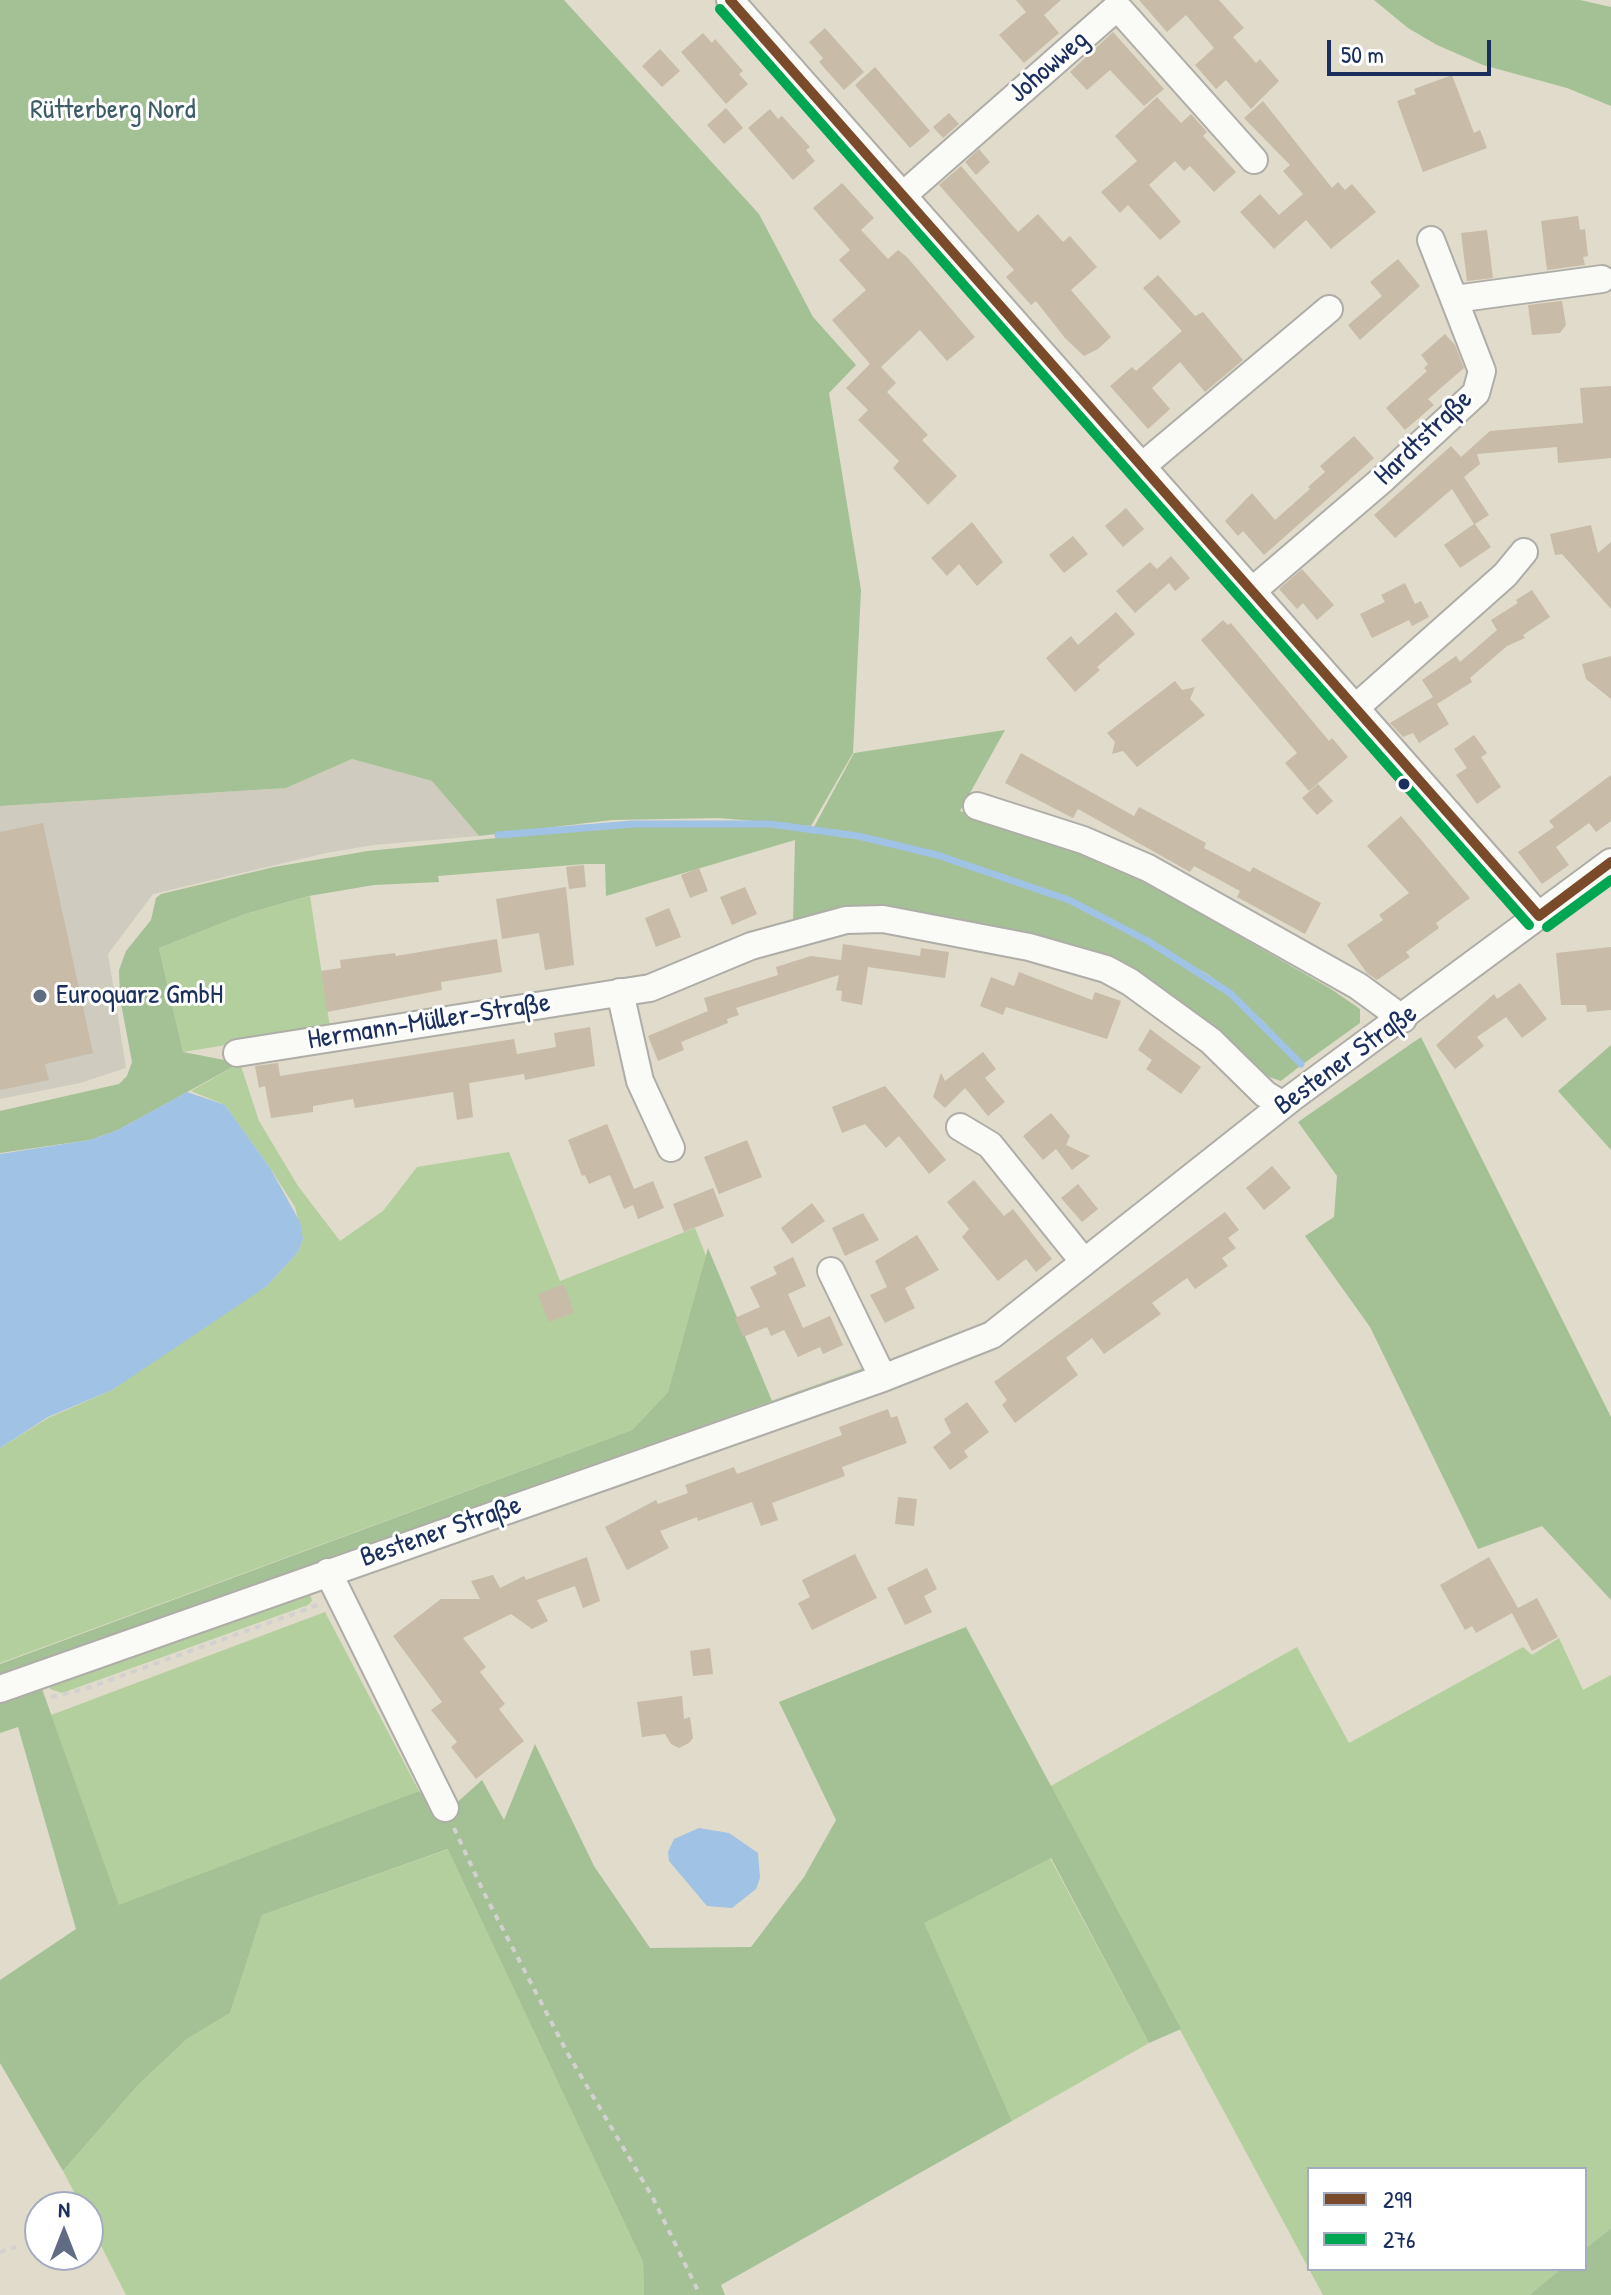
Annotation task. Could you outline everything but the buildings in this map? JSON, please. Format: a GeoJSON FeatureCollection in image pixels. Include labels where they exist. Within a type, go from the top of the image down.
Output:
{"type":"FeatureCollection","features":[{"type":"Feature","properties":{"kind":"street"},"geometry":{"type":"LineString","coordinates":[[730,0],[1539,916]]}},
{"type":"Feature","properties":{"kind":"street","name":"Johowweg"},"geometry":{"type":"LineString","coordinates":[[901,197],[1115,9],[1120,10],[1254,160]]}},
{"type":"Feature","properties":{"kind":"street","name":"Hardtstraße"},"geometry":{"type":"LineString","coordinates":[[1251,592],[1383,479],[1476,393],[1482,371],[1431,240]]}},
{"type":"Feature","properties":{"kind":"street"},"geometry":{"type":"LineString","coordinates":[[1455,299],[1602,279]]}},
{"type":"Feature","properties":{"kind":"street"},"geometry":{"type":"LineString","coordinates":[[1141,467],[1329,309]]}},
{"type":"Feature","properties":{"kind":"street"},"geometry":{"type":"LineString","coordinates":[[1354,709],[1505,575],[1524,552]]}},
{"type":"Feature","properties":{"kind":"street"},"geometry":{"type":"LineString","coordinates":[[977,806],[1083,840],[1148,868],[1358,986],[1403,1019]]}},
{"type":"Feature","properties":{"kind":"street","name":"Bestener Straße"},"geometry":{"type":"LineString","coordinates":[[0,1689],[883,1378],[992,1335],[1288,1101],[1403,1019],[1611,862]]}},
{"type":"Feature","properties":{"kind":"street","name":"Hermann-Müller-Straße"},"geometry":{"type":"LineString","coordinates":[[237,1053],[650,988],[751,946],[846,920],[883,919],[1029,947],[1106,969],[1130,982],[1211,1041],[1265,1094],[1288,1101]]}},
{"type":"Feature","properties":{"kind":"street"},"geometry":{"type":"LineString","coordinates":[[620,992],[640,1081],[671,1148]]}},
{"type":"Feature","properties":{"kind":"street"},"geometry":{"type":"LineString","coordinates":[[960,1127],[990,1145],[1084,1262]]}},
{"type":"Feature","properties":{"kind":"street"},"geometry":{"type":"LineString","coordinates":[[831,1271],[883,1378]]}},
{"type":"Feature","properties":{"kind":"street"},"geometry":{"type":"LineString","coordinates":[[328,1572],[445,1808]]}},
{"type":"Feature","properties":{"kind":"path"},"geometry":{"type":"LineString","coordinates":[[445,1808],[484,1893],[568,2054],[653,2198],[700,2295]]}},
{"type":"Feature","properties":{"kind":"path"},"geometry":{"type":"LineString","coordinates":[[0,2252],[16,2247]]}},
{"type":"Feature","properties":{"kind":"shaded area","name":"Euroquarz GmbH"},"geometry":{"type":"Polygon","coordinates":[[[352,759],[432,781],[479,836],[373,845],[326,853],[153,894],[108,954],[126,1068],[80,1083],[0,1099],[0,806],[286,788],[352,759]]]}},
{"type":"Feature","properties":{"kind":"green space","name":"Rütterberg Nord"},"geometry":{"type":"Polygon","coordinates":[[[0,0],[564,0],[759,214],[813,317],[856,365],[829,393],[861,590],[853,753],[811,826],[719,818],[612,820],[479,836],[432,781],[352,759],[286,788],[0,806],[0,0]]]}},
{"type":"Feature","properties":{"kind":"green space"},"geometry":{"type":"Polygon","coordinates":[[[1374,0],[1580,0],[1611,7],[1611,106],[1567,88],[1483,65],[1437,45],[1408,28],[1374,0]]]}},
{"type":"Feature","properties":{"kind":"green space"},"geometry":{"type":"Polygon","coordinates":[[[1005,730],[960,811],[1083,851],[1142,880],[1331,989],[1360,1009],[1360,1023],[1303,1064],[1263,1021],[1209,975],[1079,903],[953,858],[814,827],[854,753],[1005,730]]]}},
{"type":"Feature","properties":{"kind":"green space"},"geometry":{"type":"Polygon","coordinates":[[[615,826],[793,828],[897,846],[967,865],[1068,902],[1143,940],[1221,988],[1255,1017],[1300,1066],[1281,1081],[1260,1074],[1086,951],[793,923],[795,840],[606,896],[605,864],[585,864],[438,876],[439,882],[374,885],[309,896],[245,914],[159,948],[183,1052],[240,1063],[118,1130],[90,1140],[0,1153],[0,1111],[119,1084],[127,1076],[132,1062],[120,998],[119,970],[126,951],[151,920],[156,898],[161,894],[274,867],[368,851],[615,826]]]}},
{"type":"Feature","properties":{"kind":"green space"},"geometry":{"type":"Polygon","coordinates":[[[310,896],[330,1028],[183,1052],[159,948],[245,914],[310,896]]]}},
{"type":"Feature","properties":{"kind":"green space"},"geometry":{"type":"Polygon","coordinates":[[[1421,1037],[1611,1417],[1611,1600],[1542,1526],[1478,1549],[1370,1327],[1305,1236],[1334,1217],[1337,1176],[1298,1122],[1421,1037]]]}},
{"type":"Feature","properties":{"kind":"green space"},"geometry":{"type":"Polygon","coordinates":[[[1611,1045],[1611,1150],[1558,1091],[1611,1045]]]}},
{"type":"Feature","properties":{"kind":"green space"},"geometry":{"type":"Polygon","coordinates":[[[240,1063],[259,1121],[298,1186],[340,1241],[383,1211],[417,1167],[509,1152],[560,1281],[695,1228],[706,1256],[668,1392],[632,1430],[0,1663],[0,1448],[48,1418],[112,1390],[226,1310],[267,1286],[298,1252],[303,1239],[295,1207],[270,1168],[225,1105],[191,1091],[240,1063]]]}},
{"type":"Feature","properties":{"kind":"green space"},"geometry":{"type":"Polygon","coordinates":[[[708,1248],[772,1401],[0,1675],[0,1664],[632,1430],[668,1392],[708,1248]]]}},
{"type":"Feature","properties":{"kind":"green space"},"geometry":{"type":"Polygon","coordinates":[[[869,1366],[870,1370],[0,1676],[869,1366]]]}},
{"type":"Feature","properties":{"kind":"green space"},"geometry":{"type":"Polygon","coordinates":[[[309,1590],[312,1601],[308,1605],[62,1693],[50,1689],[50,1685],[309,1590]]]}},
{"type":"Feature","properties":{"kind":"green space"},"geometry":{"type":"Polygon","coordinates":[[[325,1612],[419,1791],[119,1906],[51,1715],[325,1612]]]}},
{"type":"Feature","properties":{"kind":"green space"},"geometry":{"type":"Polygon","coordinates":[[[966,1627],[1181,2029],[1149,2043],[1051,1858],[924,1923],[1012,2121],[721,2285],[725,2295],[644,2295],[643,2262],[448,1849],[262,1915],[230,2013],[187,2039],[137,2086],[63,2171],[0,2063],[0,1980],[76,1929],[18,1727],[0,1733],[0,1700],[41,1686],[119,1905],[419,1791],[442,1816],[482,1780],[504,1820],[535,1744],[594,1866],[650,1948],[751,1947],[804,1877],[836,1820],[779,1702],[966,1627]]]}},
{"type":"Feature","properties":{"kind":"green space"},"geometry":{"type":"Polygon","coordinates":[[[1559,1638],[1583,1690],[1611,1675],[1611,2228],[1587,2247],[1587,2167],[1307,2167],[1307,2265],[1049,1787],[1297,1647],[1349,1743],[1523,1647],[1532,1655],[1559,1638]]]}},
{"type":"Feature","properties":{"kind":"green space"},"geometry":{"type":"Polygon","coordinates":[[[449,1849],[643,2262],[644,2295],[126,2295],[104,2252],[104,2191],[74,2191],[63,2171],[137,2086],[187,2039],[230,2013],[262,1915],[449,1849]]]}},
{"type":"Feature","properties":{"kind":"green space"},"geometry":{"type":"Polygon","coordinates":[[[1050,1858],[1149,2043],[1012,2121],[923,1923],[1050,1858]]]}},
{"type":"Feature","properties":{"kind":"green space"},"geometry":{"type":"Polygon","coordinates":[[[1611,2228],[1611,2295],[1529,2295],[1559,2271],[1587,2271],[1587,2247],[1611,2228]]]}},
{"type":"Feature","properties":{"kind":"green space"},"geometry":{"type":"Polygon","coordinates":[[[1310,2271],[1559,2271],[1529,2295],[1323,2295],[1310,2271]]]}},
{"type":"Feature","properties":{"kind":"water"},"geometry":{"type":"Polygon","coordinates":[[[187,1092],[225,1105],[270,1168],[300,1222],[303,1239],[298,1252],[267,1286],[112,1390],[48,1417],[0,1448],[0,1154],[90,1140],[118,1130],[187,1092]]]}},
{"type":"Feature","properties":{"kind":"water"},"geometry":{"type":"Polygon","coordinates":[[[699,1828],[729,1833],[758,1853],[760,1878],[756,1889],[732,1908],[707,1906],[669,1861],[668,1852],[674,1839],[699,1828]]]}},
{"type":"Feature","properties":{"kind":"waterway"},"geometry":{"type":"LineString","coordinates":[[498,835],[633,824],[770,824],[858,836],[937,855],[1069,900],[1148,941],[1230,993],[1301,1064]]}},
{"type":"Feature","properties":{"kind":"transit line","name":"299"},"geometry":{"type":"LineString","coordinates":[[730,0],[1539,916]]}},
{"type":"Feature","properties":{"kind":"transit line","name":"276"},"geometry":{"type":"LineString","coordinates":[[720,9],[1529,925]]}},
{"type":"Feature","properties":{"kind":"transit line","name":"299"},"geometry":{"type":"LineString","coordinates":[[1539,916],[1611,862]]}},
{"type":"Feature","properties":{"kind":"transit line","name":"276"},"geometry":{"type":"LineString","coordinates":[[1547,927],[1611,880]]}},
{"type":"Feature","properties":{"kind":"place","name":"Euroquarz GmbH"},"geometry":{"type":"Point","coordinates":[40,996]}}]}
